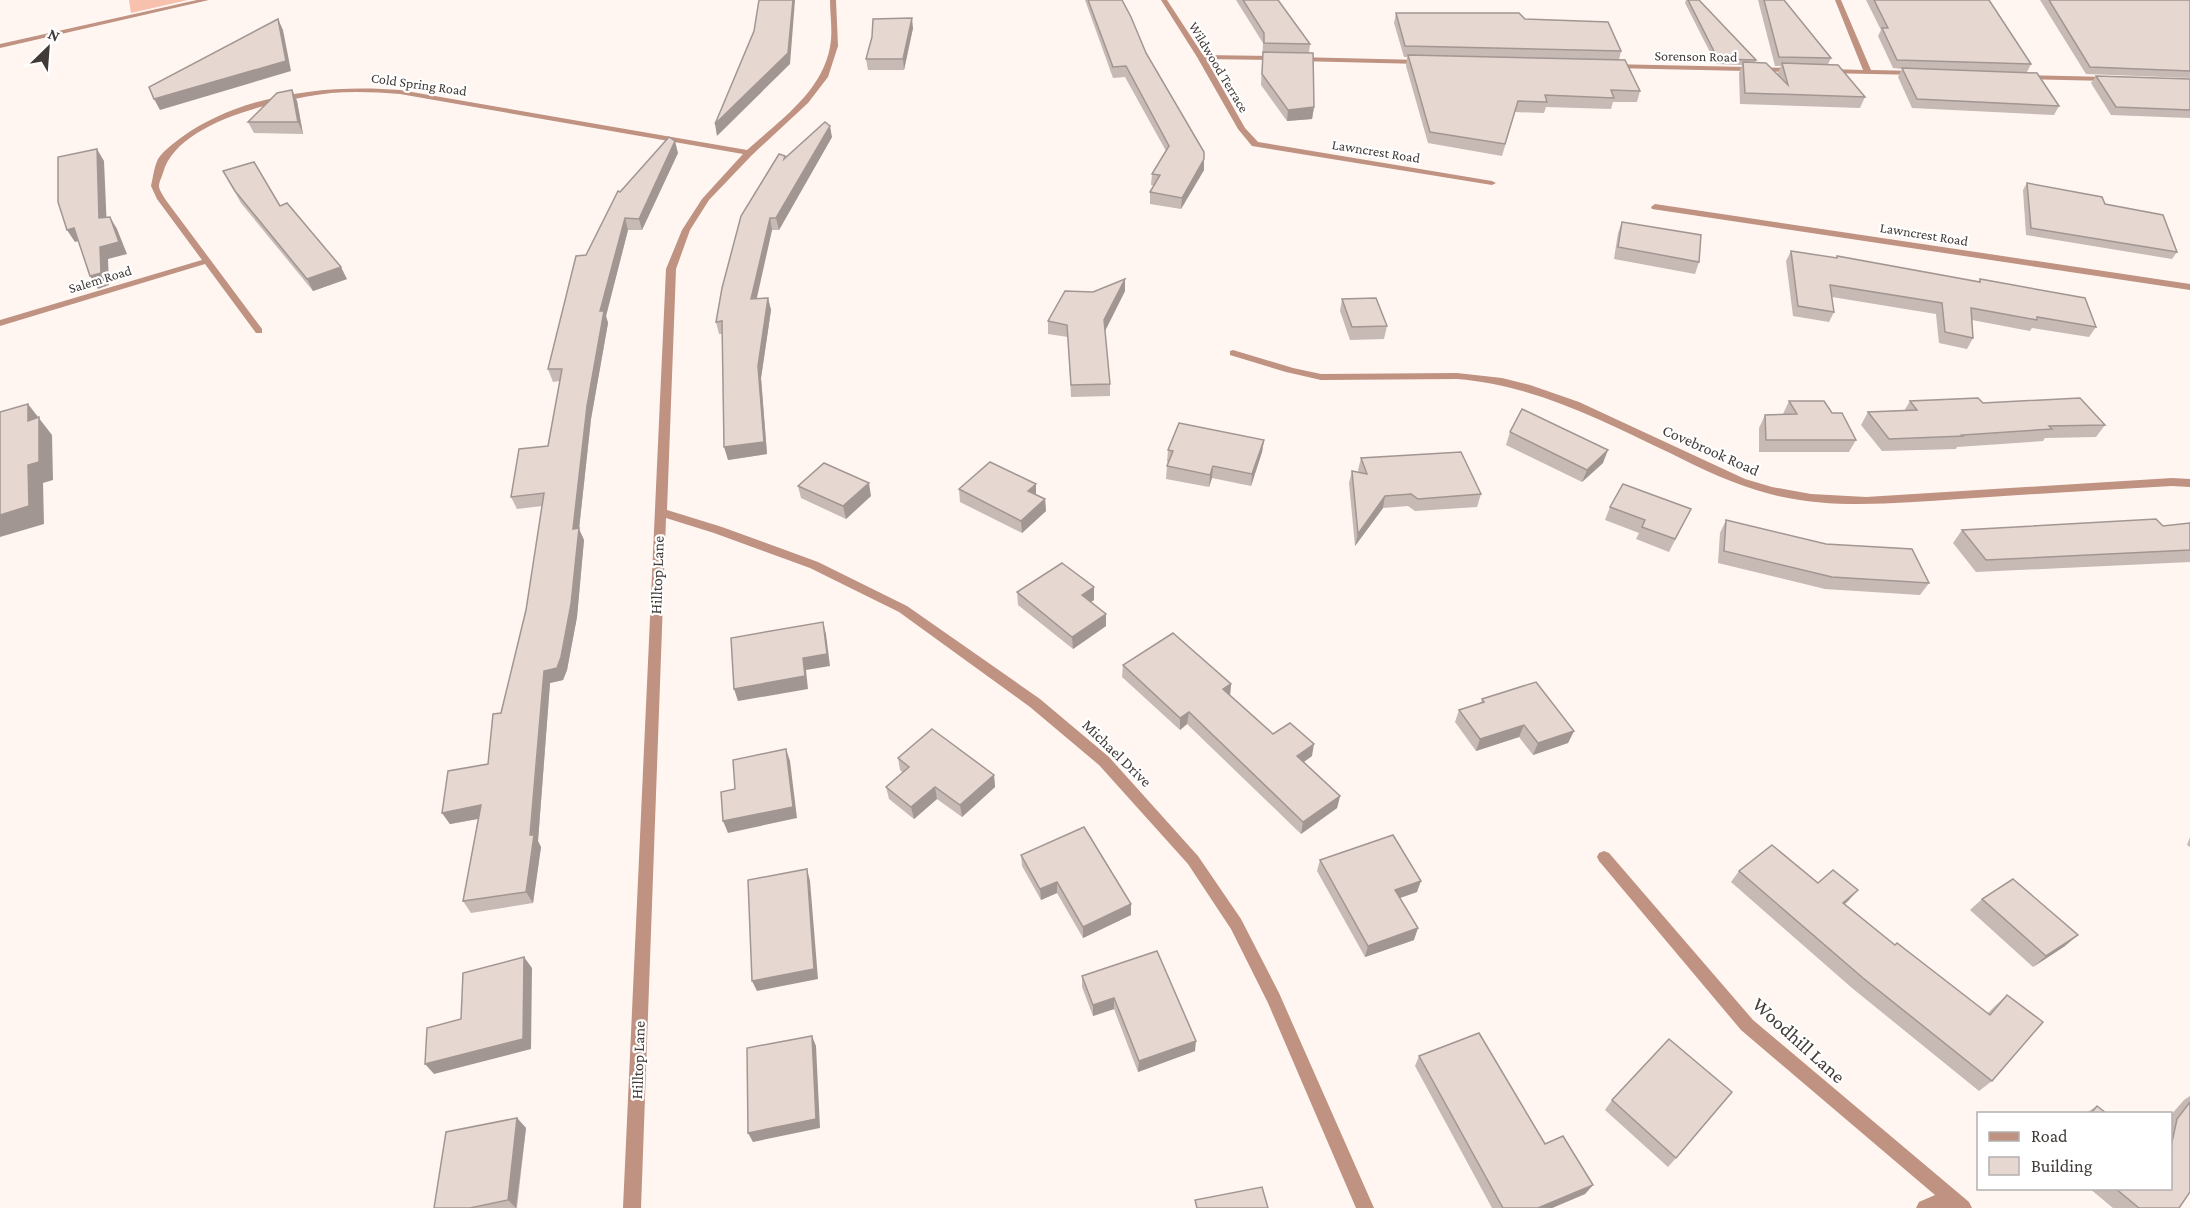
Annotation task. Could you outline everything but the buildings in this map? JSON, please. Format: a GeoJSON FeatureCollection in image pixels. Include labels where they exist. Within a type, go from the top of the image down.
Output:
{"type":"FeatureCollection","features":[{"type":"Feature","properties":{"kind":"street"},"geometry":{"type":"LineString","coordinates":[[0,46],[206,0]]}},
{"type":"Feature","properties":{"kind":"street","name":"Hilltop Lane"},"geometry":{"type":"LineString","coordinates":[[632,1208],[670,268],[686,230],[706,199],[749,153],[805,101],[824,77],[834,46],[833,0]]}},
{"type":"Feature","properties":{"kind":"street","name":"Wildwood Terrace"},"geometry":{"type":"LineString","coordinates":[[1164,0],[1201,57],[1242,129],[1256,144]]}},
{"type":"Feature","properties":{"kind":"street"},"geometry":{"type":"LineString","coordinates":[[1838,0],[1868,72]]}},
{"type":"Feature","properties":{"kind":"street"},"geometry":{"type":"LineString","coordinates":[[1201,57],[1425,62]]}},
{"type":"Feature","properties":{"kind":"street","name":"Sorenson Road"},"geometry":{"type":"LineString","coordinates":[[1601,66],[1810,70]]}},
{"type":"Feature","properties":{"kind":"street"},"geometry":{"type":"LineString","coordinates":[[1822,71],[1928,74]]}},
{"type":"Feature","properties":{"kind":"street"},"geometry":{"type":"LineString","coordinates":[[2011,76],[2119,80]]}},
{"type":"Feature","properties":{"kind":"street","name":"Cold Spring Road"},"geometry":{"type":"LineString","coordinates":[[260,331],[207,261],[155,186],[162,160],[194,132],[217,119],[240,110],[286,97],[354,89],[399,92],[749,153]]}},
{"type":"Feature","properties":{"kind":"street","name":"Lawncrest Road"},"geometry":{"type":"LineString","coordinates":[[1256,144],[1492,183]]}},
{"type":"Feature","properties":{"kind":"street","name":"Lawncrest Road"},"geometry":{"type":"LineString","coordinates":[[1655,207],[2190,287]]}},
{"type":"Feature","properties":{"kind":"street","name":"Salem Road"},"geometry":{"type":"LineString","coordinates":[[0,323],[207,261]]}},
{"type":"Feature","properties":{"kind":"street","name":"Covebrook Road"},"geometry":{"type":"LineString","coordinates":[[1233,353],[1319,377],[1467,376],[1537,390],[1566,401],[1729,477],[1758,487],[1835,501],[2172,482],[2190,483]]}},
{"type":"Feature","properties":{"kind":"street","name":"Michael Drive"},"geometry":{"type":"LineString","coordinates":[[660,513],[718,530],[814,565],[903,609],[1035,703],[1104,761],[1193,860],[1236,924],[1274,998],[1365,1208]]}},
{"type":"Feature","properties":{"kind":"street","name":"Woodhill Lane"},"geometry":{"type":"LineString","coordinates":[[1604,857],[1747,1025],[1957,1203]]}},
{"type":"Feature","properties":{"kind":"street"},"geometry":{"type":"LineString","coordinates":[[1925,1208],[1957,1203]]}},
{"type":"Feature","properties":{"kind":"shaded area"},"geometry":{"type":"Polygon","coordinates":[[[129,0],[188,0],[131,13],[129,0]]]}}]}
